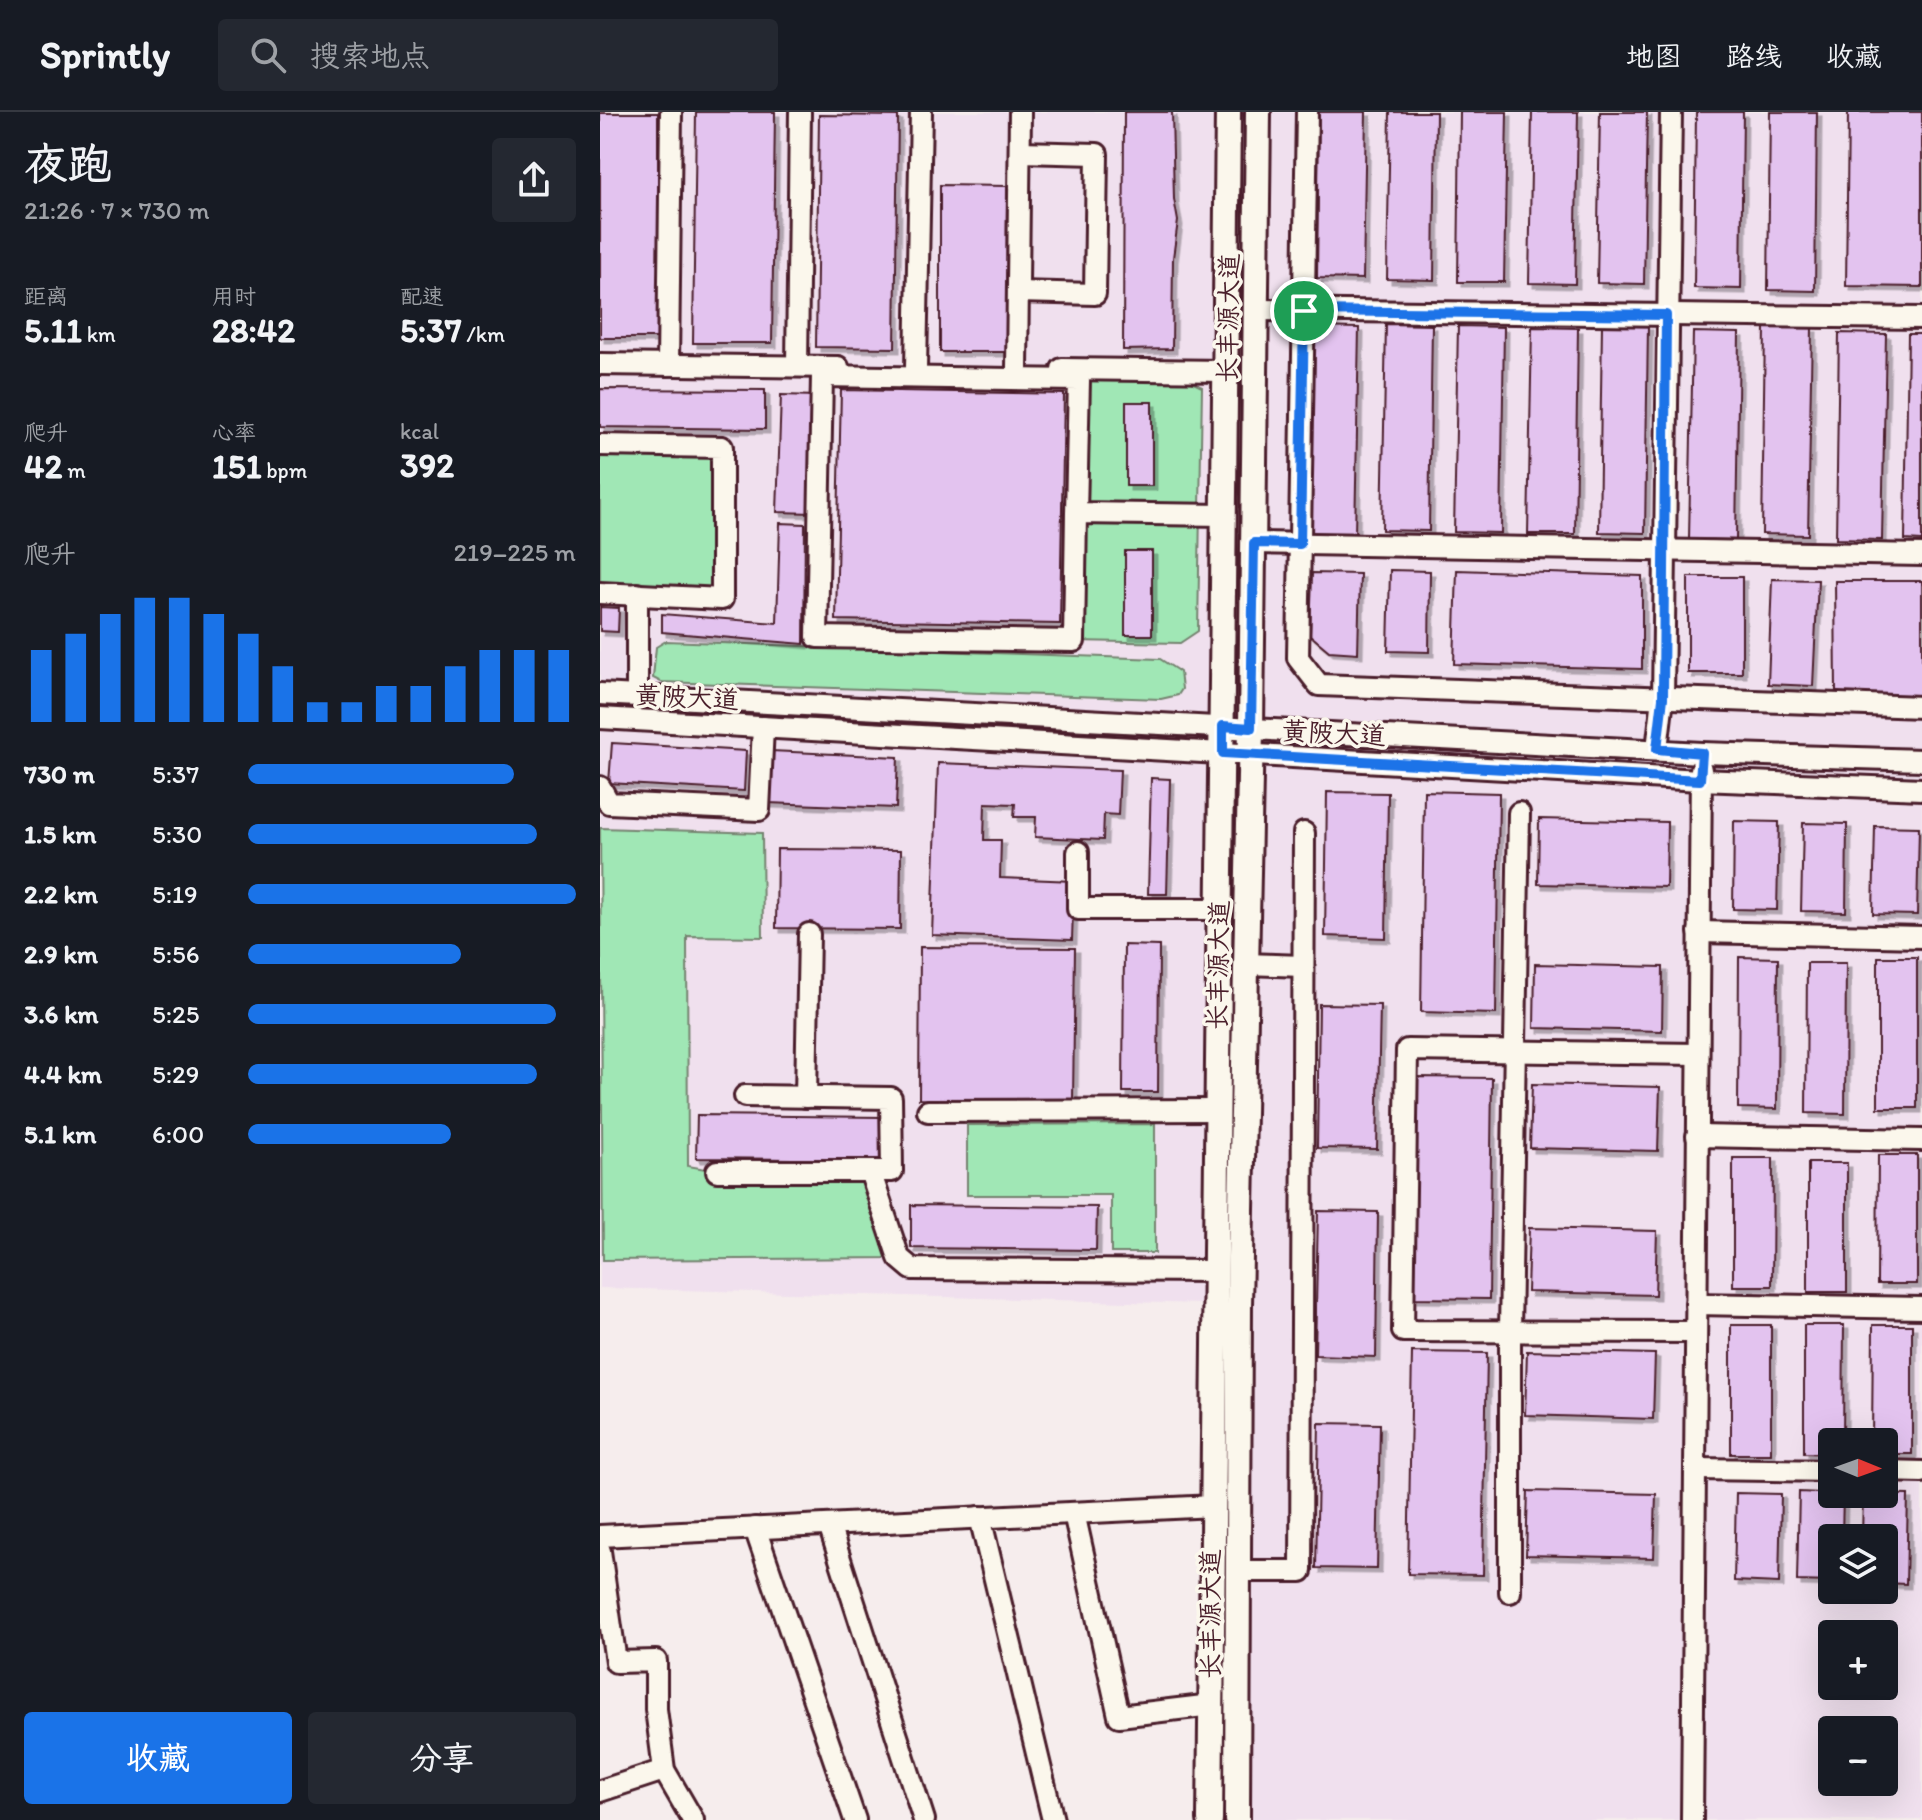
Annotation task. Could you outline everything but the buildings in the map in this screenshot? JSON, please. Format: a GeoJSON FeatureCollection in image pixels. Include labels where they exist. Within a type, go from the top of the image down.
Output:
{"type":"FeatureCollection","features":[{"type":"Feature","properties":{"kind":"main road","name":"长丰源大道"},"geometry":{"type":"LineString","coordinates":[[1210,1820],[1228,112]]}},
{"type":"Feature","properties":{"kind":"main road","name":"长丰源大道"},"geometry":{"type":"LineString","coordinates":[[1237,1820],[1239,1305],[1254,543],[1258,112]]}},
{"type":"Feature","properties":{"kind":"street"},"geometry":{"type":"LineString","coordinates":[[668,365],[671,112]]}},
{"type":"Feature","properties":{"kind":"street"},"geometry":{"type":"LineString","coordinates":[[797,366],[800,112]]}},
{"type":"Feature","properties":{"kind":"street"},"geometry":{"type":"LineString","coordinates":[[916,368],[921,112]]}},
{"type":"Feature","properties":{"kind":"street"},"geometry":{"type":"LineString","coordinates":[[1017,369],[1020,112]]}},
{"type":"Feature","properties":{"kind":"street"},"geometry":{"type":"LineString","coordinates":[[1307,112],[1298,658],[1319,685],[1922,707]]}},
{"type":"Feature","properties":{"kind":"street"},"geometry":{"type":"LineString","coordinates":[[1657,749],[1663,698],[1671,112]]}},
{"type":"Feature","properties":{"kind":"street"},"geometry":{"type":"LineString","coordinates":[[1018,292],[1095,294],[1097,154],[1020,152]]}},
{"type":"Feature","properties":{"kind":"street"},"geometry":{"type":"LineString","coordinates":[[1256,310],[1922,318]]}},
{"type":"Feature","properties":{"kind":"street"},"geometry":{"type":"LineString","coordinates":[[600,364],[1226,371]]}},
{"type":"Feature","properties":{"kind":"street"},"geometry":{"type":"LineString","coordinates":[[822,376],[1079,380],[1076,513],[1074,641],[817,637],[822,376]]}},
{"type":"Feature","properties":{"kind":"street"},"geometry":{"type":"LineString","coordinates":[[600,445],[722,447],[722,599],[600,593]]}},
{"type":"Feature","properties":{"kind":"street"},"geometry":{"type":"LineString","coordinates":[[1076,513],[1225,515]]}},
{"type":"Feature","properties":{"kind":"street"},"geometry":{"type":"LineString","coordinates":[[1254,543],[1922,555]]}},
{"type":"Feature","properties":{"kind":"street"},"geometry":{"type":"LineString","coordinates":[[637,594],[637,696]]}},
{"type":"Feature","properties":{"kind":"street","name":"黄陂大道"},"geometry":{"type":"LineString","coordinates":[[600,694],[1702,753],[1922,760]]}},
{"type":"Feature","properties":{"kind":"street","name":"黄陂大道"},"geometry":{"type":"LineString","coordinates":[[600,718],[1700,780],[1922,789]]}},
{"type":"Feature","properties":{"kind":"street"},"geometry":{"type":"LineString","coordinates":[[600,787],[609,803],[759,810],[763,727]]}},
{"type":"Feature","properties":{"kind":"street"},"geometry":{"type":"LineString","coordinates":[[1692,1820],[1702,753]]}},
{"type":"Feature","properties":{"kind":"street"},"geometry":{"type":"LineString","coordinates":[[1510,1592],[1510,1331],[1519,813]]}},
{"type":"Feature","properties":{"kind":"street"},"geometry":{"type":"LineString","coordinates":[[1238,1571],[1301,1571],[1304,833]]}},
{"type":"Feature","properties":{"kind":"street"},"geometry":{"type":"LineString","coordinates":[[1078,852],[1078,909],[1221,909]]}},
{"type":"Feature","properties":{"kind":"street"},"geometry":{"type":"LineString","coordinates":[[1699,932],[1922,937]]}},
{"type":"Feature","properties":{"kind":"street"},"geometry":{"type":"LineString","coordinates":[[806,1097],[809,934]]}},
{"type":"Feature","properties":{"kind":"street"},"geometry":{"type":"LineString","coordinates":[[1246,964],[1303,966]]}},
{"type":"Feature","properties":{"kind":"street"},"geometry":{"type":"LineString","coordinates":[[1696,1332],[1403,1331],[1407,1050],[1698,1054]]}},
{"type":"Feature","properties":{"kind":"street"},"geometry":{"type":"LineString","coordinates":[[717,1171],[892,1171],[891,1098],[745,1096]]}},
{"type":"Feature","properties":{"kind":"street"},"geometry":{"type":"LineString","coordinates":[[928,1111],[1218,1110]]}},
{"type":"Feature","properties":{"kind":"street"},"geometry":{"type":"LineString","coordinates":[[1697,1136],[1922,1140]]}},
{"type":"Feature","properties":{"kind":"street"},"geometry":{"type":"LineString","coordinates":[[870,1171],[899,1258],[912,1269],[1216,1271]]}},
{"type":"Feature","properties":{"kind":"street"},"geometry":{"type":"LineString","coordinates":[[1696,1304],[1922,1308]]}},
{"type":"Feature","properties":{"kind":"street"},"geometry":{"type":"LineString","coordinates":[[1695,1469],[1818,1471]]}},
{"type":"Feature","properties":{"kind":"street"},"geometry":{"type":"LineString","coordinates":[[1898,1471],[1922,1472]]}},
{"type":"Feature","properties":{"kind":"street"},"geometry":{"type":"LineString","coordinates":[[600,1536],[1214,1506]]}},
{"type":"Feature","properties":{"kind":"street"},"geometry":{"type":"LineString","coordinates":[[1074,1513],[1119,1716],[1212,1705]]}},
{"type":"Feature","properties":{"kind":"street"},"geometry":{"type":"LineString","coordinates":[[980,1517],[1053,1820]]}},
{"type":"Feature","properties":{"kind":"street"},"geometry":{"type":"LineString","coordinates":[[829,1525],[924,1820]]}},
{"type":"Feature","properties":{"kind":"street"},"geometry":{"type":"LineString","coordinates":[[755,1528],[855,1820]]}},
{"type":"Feature","properties":{"kind":"street"},"geometry":{"type":"LineString","coordinates":[[600,1551],[616,1662],[656,1661],[656,1709],[664,1770],[693,1820]]}},
{"type":"Feature","properties":{"kind":"street"},"geometry":{"type":"LineString","coordinates":[[600,1791],[664,1770]]}},
{"type":"Feature","properties":{"kind":"shaded area"},"geometry":{"type":"Polygon","coordinates":[[[600,112],[1922,112],[1922,1820],[1237,1820],[1239,1305],[600,1288],[600,112]]]}},
{"type":"Feature","properties":{"kind":"green space"},"geometry":{"type":"Polygon","coordinates":[[[1079,380],[1189,381],[1202,387],[1198,631],[1180,643],[1074,641],[1079,380]]]}},
{"type":"Feature","properties":{"kind":"green space"},"geometry":{"type":"Polygon","coordinates":[[[600,445],[722,447],[722,599],[600,593],[600,445]]]}},
{"type":"Feature","properties":{"kind":"green space"},"geometry":{"type":"Polygon","coordinates":[[[666,641],[1160,659],[1180,672],[1182,689],[1178,695],[1161,699],[661,682],[653,678],[656,647],[666,641]]]}},
{"type":"Feature","properties":{"kind":"green space"},"geometry":{"type":"Polygon","coordinates":[[[600,828],[762,833],[763,937],[687,936],[688,1166],[717,1171],[870,1171],[899,1258],[603,1260],[600,828]]]}},
{"type":"Feature","properties":{"kind":"green space"},"geometry":{"type":"Polygon","coordinates":[[[1155,1124],[1155,1253],[1111,1253],[1111,1195],[967,1195],[967,1125],[1155,1124]]]}},
{"type":"Feature","properties":{"kind":"route"},"geometry":{"type":"LineString","coordinates":[[1304,311],[1666,315],[1663,698],[1657,749],[1702,753],[1700,780],[1223,753],[1223,726],[1251,728],[1254,543],[1300,544],[1304,311]]}}]}
